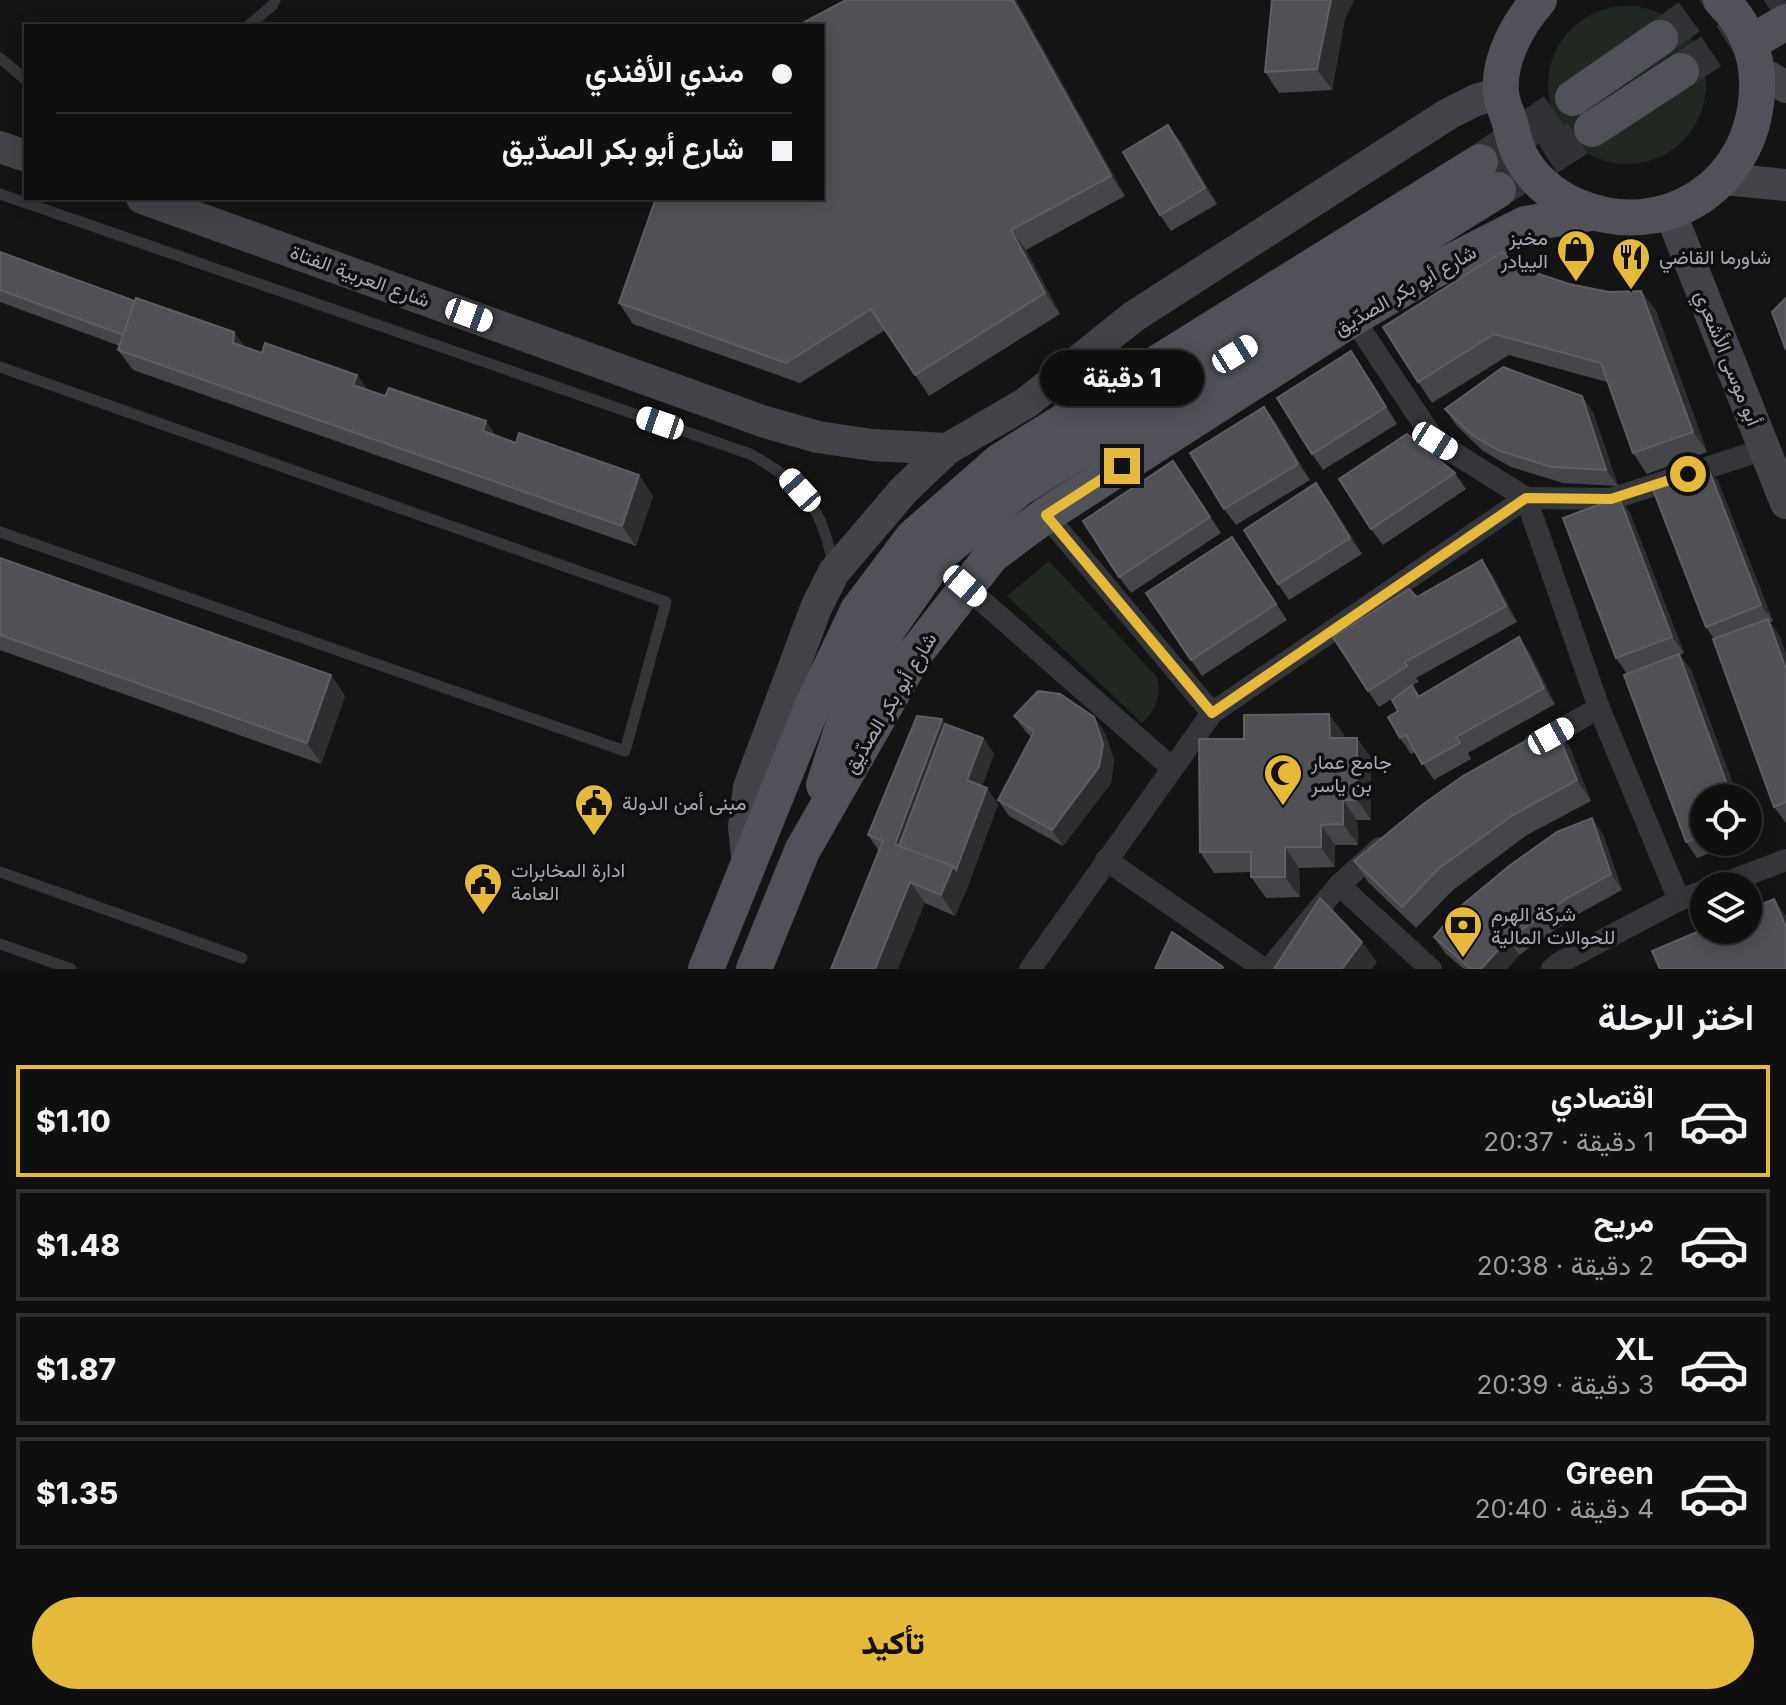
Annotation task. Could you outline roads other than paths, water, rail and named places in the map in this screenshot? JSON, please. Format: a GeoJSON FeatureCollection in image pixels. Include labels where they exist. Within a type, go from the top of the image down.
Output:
{"type":"FeatureCollection","features":[{"type":"Feature","properties":{"kind":"main road"},"geometry":{"type":"LineString","coordinates":[[1539,0],[1521,20],[1506,57],[1501,93],[1520,157],[1539,181],[1563,200],[1591,213],[1630,219],[1670,212],[1699,199],[1723,179],[1746,147],[1765,67],[1786,22]]}},
{"type":"Feature","properties":{"kind":"main road"},"geometry":{"type":"LineString","coordinates":[[1721,0],[1732,11],[1765,67]]}},
{"type":"Feature","properties":{"kind":"main road"},"geometry":{"type":"LineString","coordinates":[[1573,98],[1660,38]]}},
{"type":"Feature","properties":{"kind":"main road"},"geometry":{"type":"LineString","coordinates":[[1592,129],[1681,71]]}},
{"type":"Feature","properties":{"kind":"main road"},"geometry":{"type":"LineString","coordinates":[[706,969],[812,707],[858,610],[913,537],[1000,461],[1489,176],[1020,488],[940,554],[888,629],[846,717],[802,851]]}},
{"type":"Feature","properties":{"kind":"main road","name":"شارع أبو بكر الصدّيق"},"geometry":{"type":"LineString","coordinates":[[754,969],[802,851],[914,655],[992,555],[1046,515],[1353,318],[1429,273],[1525,224],[1591,213]]}},
{"type":"Feature","properties":{"kind":"street"},"geometry":{"type":"LineString","coordinates":[[748,866],[744,827],[749,787],[800,646],[834,572],[904,490],[947,449],[1026,403],[1133,317],[1422,131],[1476,100],[1501,93]]}},
{"type":"Feature","properties":{"kind":"street"},"geometry":{"type":"LineString","coordinates":[[0,147],[24,155]]}},
{"type":"Feature","properties":{"kind":"street"},"geometry":{"type":"LineString","coordinates":[[1723,179],[1786,185]]}},
{"type":"Feature","properties":{"kind":"street","name":"شارع العربية الفتاة"},"geometry":{"type":"LineString","coordinates":[[148,200],[765,422],[818,437],[872,445],[947,449]]}},
{"type":"Feature","properties":{"kind":"street","name":"أبو موسى الأشعري"},"geometry":{"type":"LineString","coordinates":[[1670,212],[1786,503]]}},
{"type":"Feature","properties":{"kind":"street"},"geometry":{"type":"LineString","coordinates":[[1353,318],[1435,441],[1526,498],[1611,499],[1765,449]]}},
{"type":"Feature","properties":{"kind":"street"},"geometry":{"type":"LineString","coordinates":[[1526,498],[1599,708],[1679,900]]}},
{"type":"Feature","properties":{"kind":"street"},"geometry":{"type":"LineString","coordinates":[[1030,969],[1212,713],[1526,498]]}},
{"type":"Feature","properties":{"kind":"street"},"geometry":{"type":"LineString","coordinates":[[1046,515],[1212,713]]}},
{"type":"Feature","properties":{"kind":"street"},"geometry":{"type":"LineString","coordinates":[[965,586],[1172,768]]}},
{"type":"Feature","properties":{"kind":"street"},"geometry":{"type":"LineString","coordinates":[[1521,753],[1599,708]]}},
{"type":"Feature","properties":{"kind":"street"},"geometry":{"type":"LineString","coordinates":[[1106,860],[1267,969],[1339,885],[1395,835]]}},
{"type":"Feature","properties":{"kind":"street"},"geometry":{"type":"LineString","coordinates":[[1754,872],[1786,860]]}},
{"type":"Feature","properties":{"kind":"street"},"geometry":{"type":"LineString","coordinates":[[1339,885],[1431,969]]}},
{"type":"Feature","properties":{"kind":"street"},"geometry":{"type":"LineString","coordinates":[[1552,969],[1690,896]]}},
{"type":"Feature","properties":{"kind":"lane"},"geometry":{"type":"LineString","coordinates":[[250,24],[275,0]]}},
{"type":"Feature","properties":{"kind":"lane"},"geometry":{"type":"LineString","coordinates":[[0,58],[24,78]]}},
{"type":"Feature","properties":{"kind":"lane"},"geometry":{"type":"LineString","coordinates":[[0,194],[750,454],[786,475],[813,505],[829,543],[834,572]]}},
{"type":"Feature","properties":{"kind":"lane"},"geometry":{"type":"LineString","coordinates":[[0,367],[666,602],[625,751],[0,532]]}},
{"type":"Feature","properties":{"kind":"lane"},"geometry":{"type":"LineString","coordinates":[[0,872],[242,958]]}},
{"type":"Feature","properties":{"kind":"lane"},"geometry":{"type":"LineString","coordinates":[[0,944],[71,969]]}},
{"type":"Feature","properties":{"kind":"tunnel"},"geometry":{"type":"LineString","coordinates":[[1660,38],[1712,0]]}},
{"type":"Feature","properties":{"kind":"tunnel"},"geometry":{"type":"LineString","coordinates":[[1681,71],[1786,2]]}},
{"type":"Feature","properties":{"kind":"tunnel"},"geometry":{"type":"LineString","coordinates":[[1480,162],[1573,98]]}},
{"type":"Feature","properties":{"kind":"tunnel"},"geometry":{"type":"LineString","coordinates":[[1502,187],[1592,129]]}},
{"type":"Feature","properties":{"kind":"place","name":"مخبز الييادر"},"geometry":{"type":"Point","coordinates":[1576,283]}},
{"type":"Feature","properties":{"kind":"place","name":"شاورما القاضي"},"geometry":{"type":"Point","coordinates":[1631,291]}},
{"type":"Feature","properties":{"kind":"place","name":"جامع عمار بن ياسر"},"geometry":{"type":"Point","coordinates":[1283,807]}},
{"type":"Feature","properties":{"kind":"place","name":"مبنى أمن الدولة"},"geometry":{"type":"Point","coordinates":[594,837]}},
{"type":"Feature","properties":{"kind":"place","name":"ادارة المخابرات العامة"},"geometry":{"type":"Point","coordinates":[483,916]}},
{"type":"Feature","properties":{"kind":"place","name":"شركة الهرم للحوالات المالية"},"geometry":{"type":"Point","coordinates":[1463,959]}}]}
